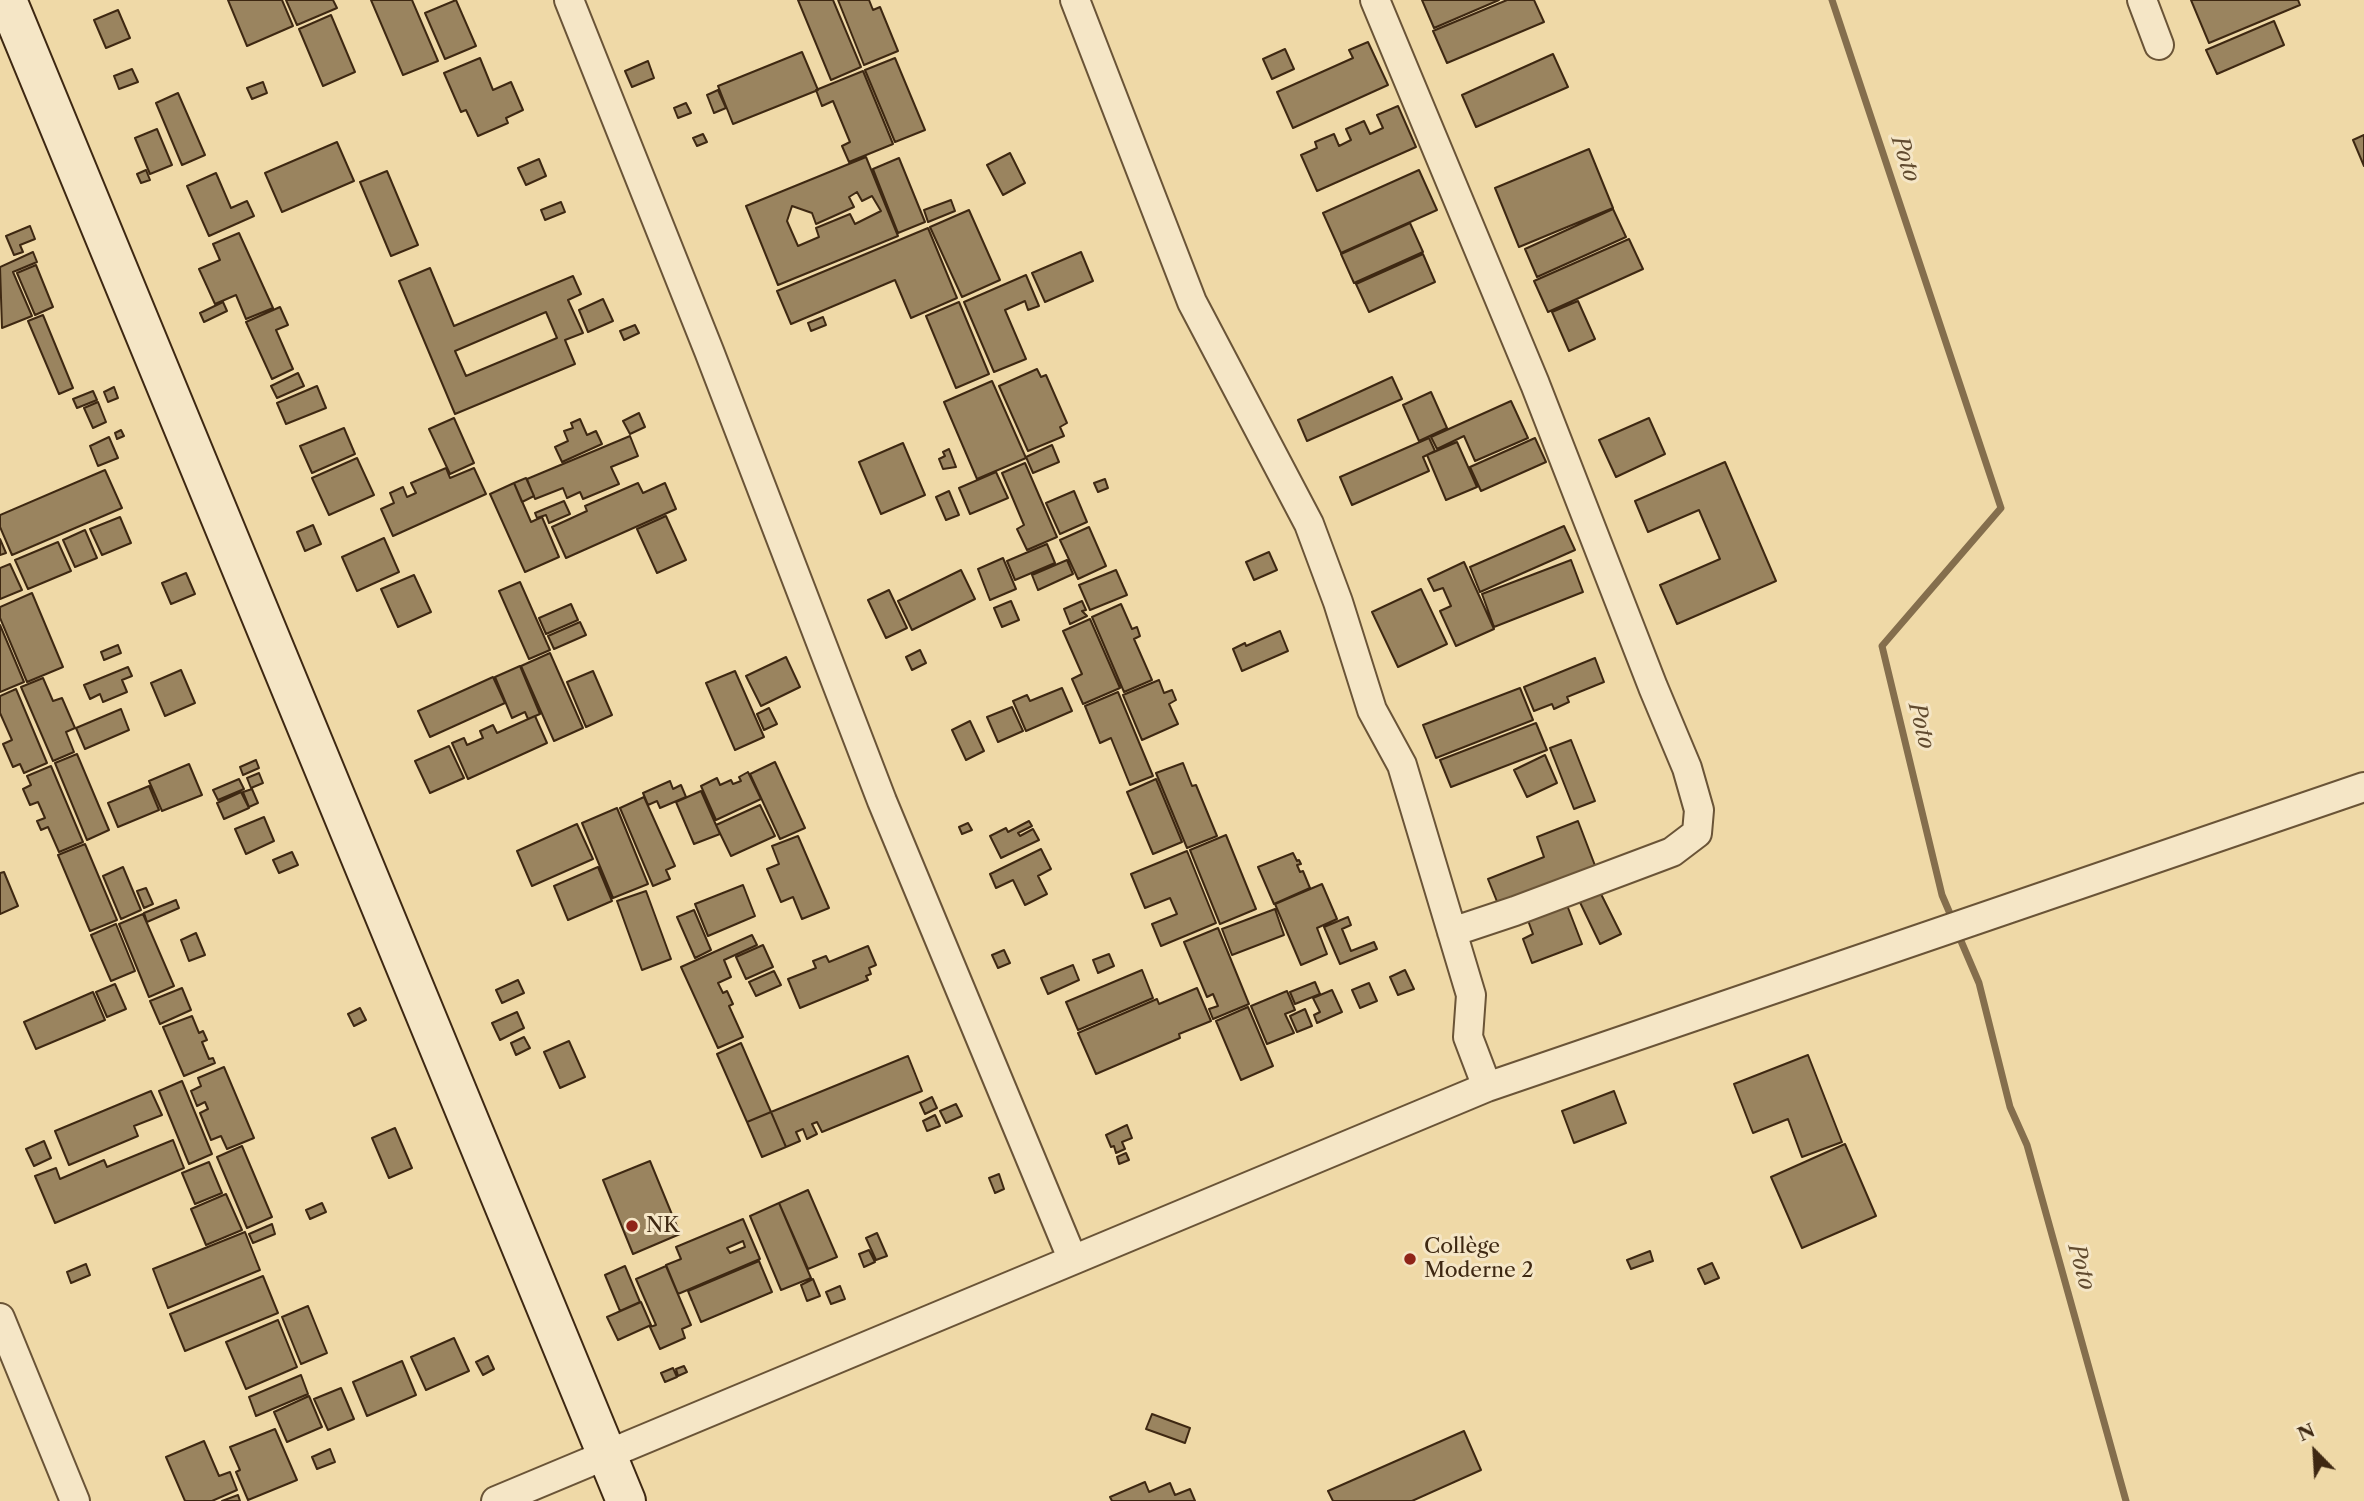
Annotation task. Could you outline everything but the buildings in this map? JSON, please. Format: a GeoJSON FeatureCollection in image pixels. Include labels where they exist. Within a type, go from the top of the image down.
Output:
{"type":"FeatureCollection","features":[{"type":"Feature","properties":{"kind":"street"},"geometry":{"type":"LineString","coordinates":[[7,0],[626,1501]]}},
{"type":"Feature","properties":{"kind":"street"},"geometry":{"type":"LineString","coordinates":[[569,0],[709,351],[882,801],[1072,1258]]}},
{"type":"Feature","properties":{"kind":"street"},"geometry":{"type":"LineString","coordinates":[[1075,0],[1192,302],[1309,524],[1338,602],[1372,710],[1402,765],[1471,995],[1468,1037],[1487,1087]]}},
{"type":"Feature","properties":{"kind":"street"},"geometry":{"type":"LineString","coordinates":[[1375,0],[1535,384],[1687,768],[1699,810],[1697,834],[1672,852],[1452,932]]}},
{"type":"Feature","properties":{"kind":"street"},"geometry":{"type":"LineString","coordinates":[[2142,0],[2159,45]]}},
{"type":"Feature","properties":{"kind":"street"},"geometry":{"type":"LineString","coordinates":[[496,1501],[1072,1258],[1487,1087],[2364,787]]}},
{"type":"Feature","properties":{"kind":"street"},"geometry":{"type":"LineString","coordinates":[[0,1318],[75,1501]]}},
{"type":"Feature","properties":{"kind":"waterway","name":"Poto"},"geometry":{"type":"LineString","coordinates":[[1832,0],[2001,508],[1882,646],[1942,895],[1954,923]]}},
{"type":"Feature","properties":{"kind":"waterway","name":"Poto"},"geometry":{"type":"LineString","coordinates":[[1958,934],[1979,983],[2010,1107],[2027,1145],[2126,1501]]}},
{"type":"Feature","properties":{"kind":"place","name":"NK"},"geometry":{"type":"Point","coordinates":[632,1226]}},
{"type":"Feature","properties":{"kind":"place","name":"Collège Moderne 2"},"geometry":{"type":"Point","coordinates":[1410,1259]}}]}
